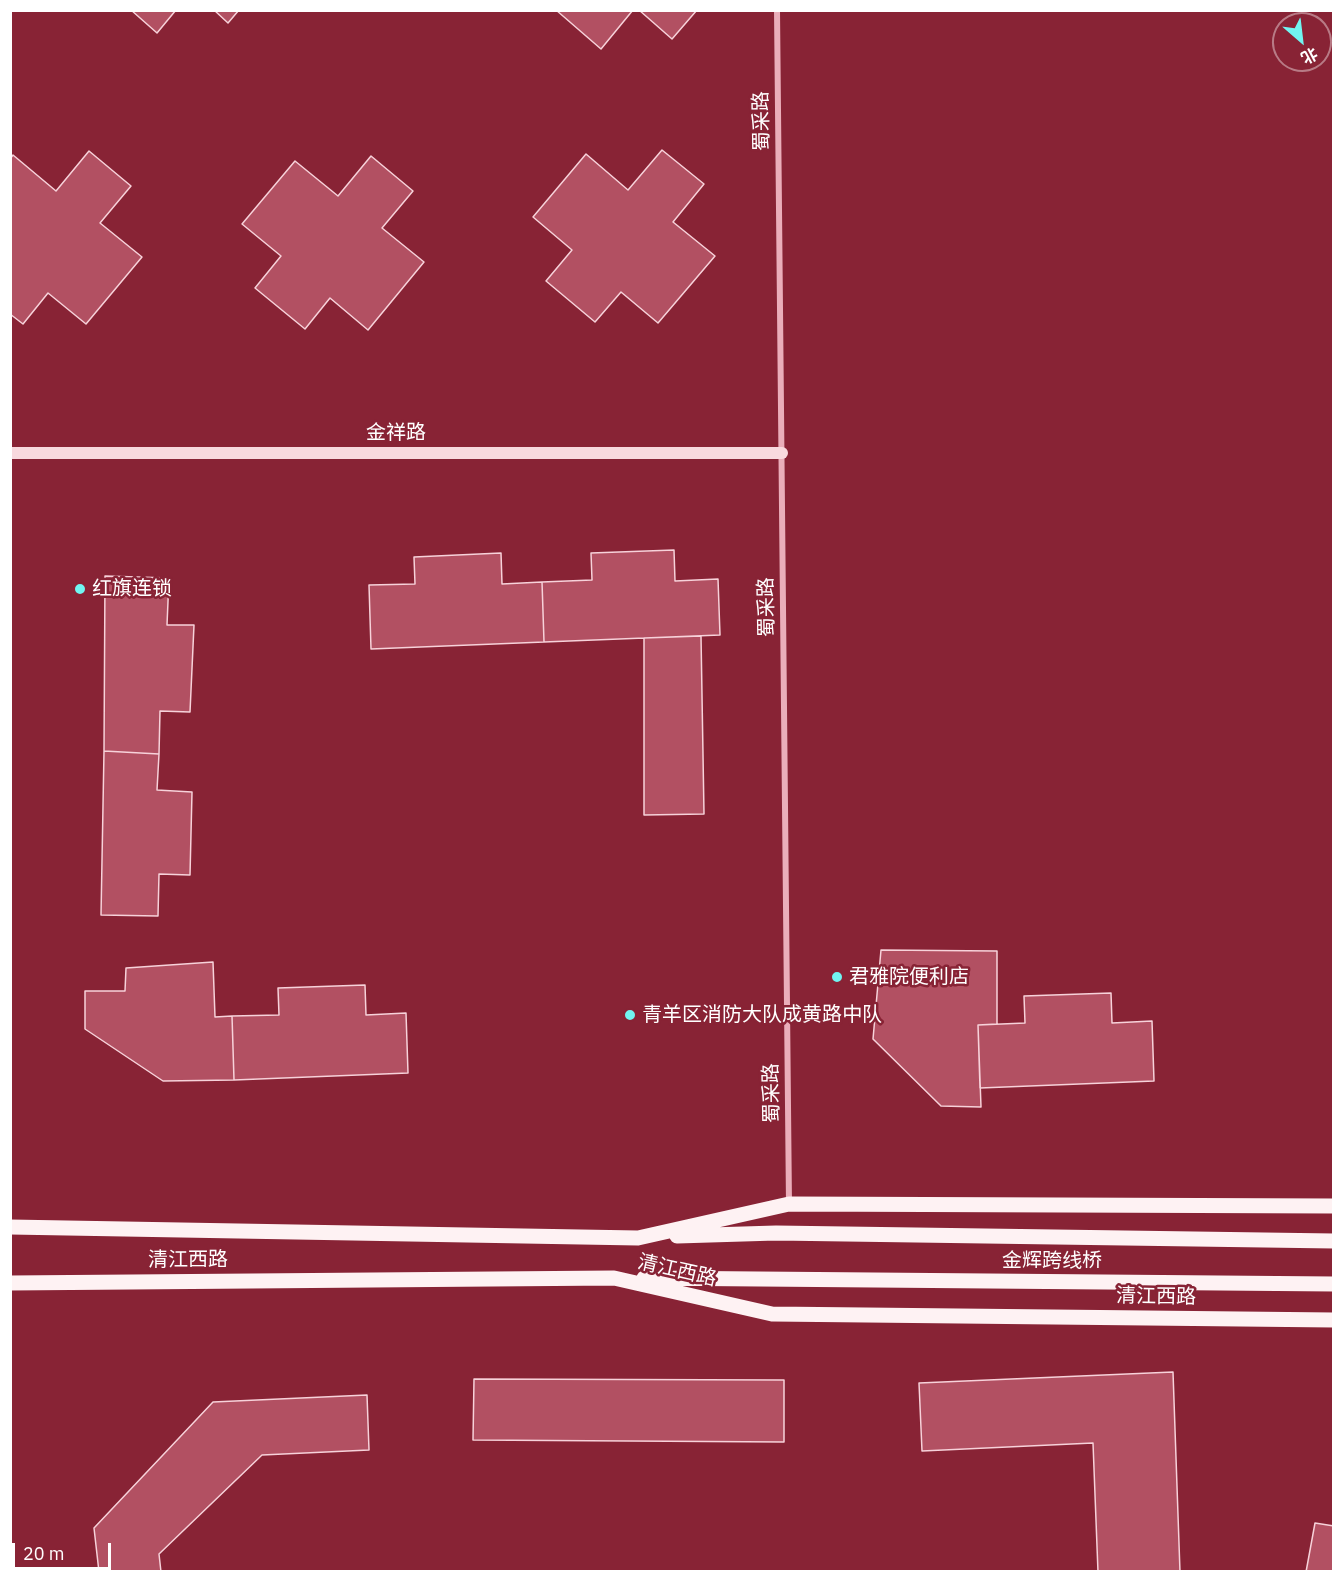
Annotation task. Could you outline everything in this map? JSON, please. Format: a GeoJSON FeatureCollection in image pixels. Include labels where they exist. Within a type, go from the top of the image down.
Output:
{"type":"FeatureCollection","features":[{"type":"Feature","properties":{"kind":"main road","name":"清江西路"},"geometry":{"type":"LineString","coordinates":[[10,1227],[638,1238],[789,1204],[1334,1206]]}},
{"type":"Feature","properties":{"kind":"main road","name":"金辉跨线桥"},"geometry":{"type":"LineString","coordinates":[[638,1238],[776,1233],[1334,1241]]}},
{"type":"Feature","properties":{"kind":"main road","name":"清江西路"},"geometry":{"type":"LineString","coordinates":[[10,1282],[614,1278],[772,1314],[1334,1320]]}},
{"type":"Feature","properties":{"kind":"main road","name":"金辉跨线桥"},"geometry":{"type":"LineString","coordinates":[[614,1278],[1334,1284]]}},
{"type":"Feature","properties":{"kind":"street","name":"蜀采路"},"geometry":{"type":"LineString","coordinates":[[777,10],[789,1204]]}},
{"type":"Feature","properties":{"kind":"street","name":"金祥路"},"geometry":{"type":"LineString","coordinates":[[10,453],[782,453]]}},
{"type":"Feature","properties":{"kind":"building"},"geometry":{"type":"Polygon","coordinates":[[[131,10],[176,10],[157,33],[131,10]]]}},
{"type":"Feature","properties":{"kind":"building"},"geometry":{"type":"Polygon","coordinates":[[[214,10],[239,10],[228,23],[214,10]]]}},
{"type":"Feature","properties":{"kind":"building"},"geometry":{"type":"Polygon","coordinates":[[[556,10],[633,10],[601,49],[556,10]]]}},
{"type":"Feature","properties":{"kind":"building"},"geometry":{"type":"Polygon","coordinates":[[[639,10],[697,10],[672,39],[639,10]]]}},
{"type":"Feature","properties":{"kind":"building"},"geometry":{"type":"Polygon","coordinates":[[[662,150],[704,184],[673,222],[715,256],[658,323],[621,292],[595,322],[546,281],[572,250],[533,217],[586,154],[628,190],[662,150]]]}},
{"type":"Feature","properties":{"kind":"building"},"geometry":{"type":"Polygon","coordinates":[[[89,151],[131,186],[100,223],[142,257],[86,324],[48,293],[23,324],[10,314],[10,159],[13,155],[56,191],[89,151]]]}},
{"type":"Feature","properties":{"kind":"building"},"geometry":{"type":"Polygon","coordinates":[[[371,156],[413,191],[382,228],[424,262],[368,330],[330,298],[305,329],[255,288],[281,256],[242,224],[295,161],[338,196],[371,156]]]}},
{"type":"Feature","properties":{"kind":"building"},"geometry":{"type":"Polygon","coordinates":[[[674,550],[675,581],[718,579],[720,635],[544,642],[542,582],[592,580],[591,553],[674,550]]]}},
{"type":"Feature","properties":{"kind":"building"},"geometry":{"type":"Polygon","coordinates":[[[501,553],[502,584],[542,582],[544,642],[371,649],[369,585],[415,584],[414,557],[501,553]]]}},
{"type":"Feature","properties":{"kind":"building"},"geometry":{"type":"Polygon","coordinates":[[[105,576],[169,578],[167,625],[194,625],[190,712],[160,711],[159,754],[104,751],[105,576]]]}},
{"type":"Feature","properties":{"kind":"building"},"geometry":{"type":"Polygon","coordinates":[[[701,636],[704,814],[644,815],[644,638],[701,636]]]}},
{"type":"Feature","properties":{"kind":"building"},"geometry":{"type":"Polygon","coordinates":[[[104,751],[159,754],[157,790],[192,792],[190,875],[159,874],[158,916],[101,915],[104,751]]]}},
{"type":"Feature","properties":{"kind":"building"},"geometry":{"type":"Polygon","coordinates":[[[881,950],[997,951],[997,1024],[978,1025],[981,1107],[941,1106],[873,1039],[881,950]]]}},
{"type":"Feature","properties":{"kind":"building"},"geometry":{"type":"Polygon","coordinates":[[[213,962],[215,1017],[232,1016],[234,1080],[163,1081],[85,1029],[85,991],[125,991],[126,968],[213,962]]]}},
{"type":"Feature","properties":{"kind":"building"},"geometry":{"type":"Polygon","coordinates":[[[365,985],[366,1015],[406,1013],[408,1073],[234,1080],[232,1016],[279,1015],[278,988],[365,985]]]}},
{"type":"Feature","properties":{"kind":"building"},"geometry":{"type":"Polygon","coordinates":[[[1111,993],[1112,1023],[1152,1021],[1154,1081],[980,1088],[978,1025],[1025,1023],[1024,996],[1111,993]]]}},
{"type":"Feature","properties":{"kind":"building"},"geometry":{"type":"Polygon","coordinates":[[[1173,1372],[1180,1572],[1098,1572],[1093,1443],[922,1451],[919,1383],[1173,1372]]]}},
{"type":"Feature","properties":{"kind":"building"},"geometry":{"type":"Polygon","coordinates":[[[474,1379],[784,1380],[784,1442],[473,1440],[474,1379]]]}},
{"type":"Feature","properties":{"kind":"building"},"geometry":{"type":"Polygon","coordinates":[[[367,1395],[369,1450],[262,1455],[159,1554],[161,1572],[99,1572],[94,1528],[213,1402],[367,1395]]]}},
{"type":"Feature","properties":{"kind":"building"},"geometry":{"type":"Polygon","coordinates":[[[1315,1523],[1334,1526],[1334,1572],[1306,1572],[1315,1523]]]}},
{"type":"Feature","properties":{"kind":"place","name":"红旗连锁"},"geometry":{"type":"Point","coordinates":[80,589]}},
{"type":"Feature","properties":{"kind":"place","name":"君雅院便利店"},"geometry":{"type":"Point","coordinates":[837,977]}},
{"type":"Feature","properties":{"kind":"place","name":"青羊区消防大队成黄路中队"},"geometry":{"type":"Point","coordinates":[630,1015]}}]}
